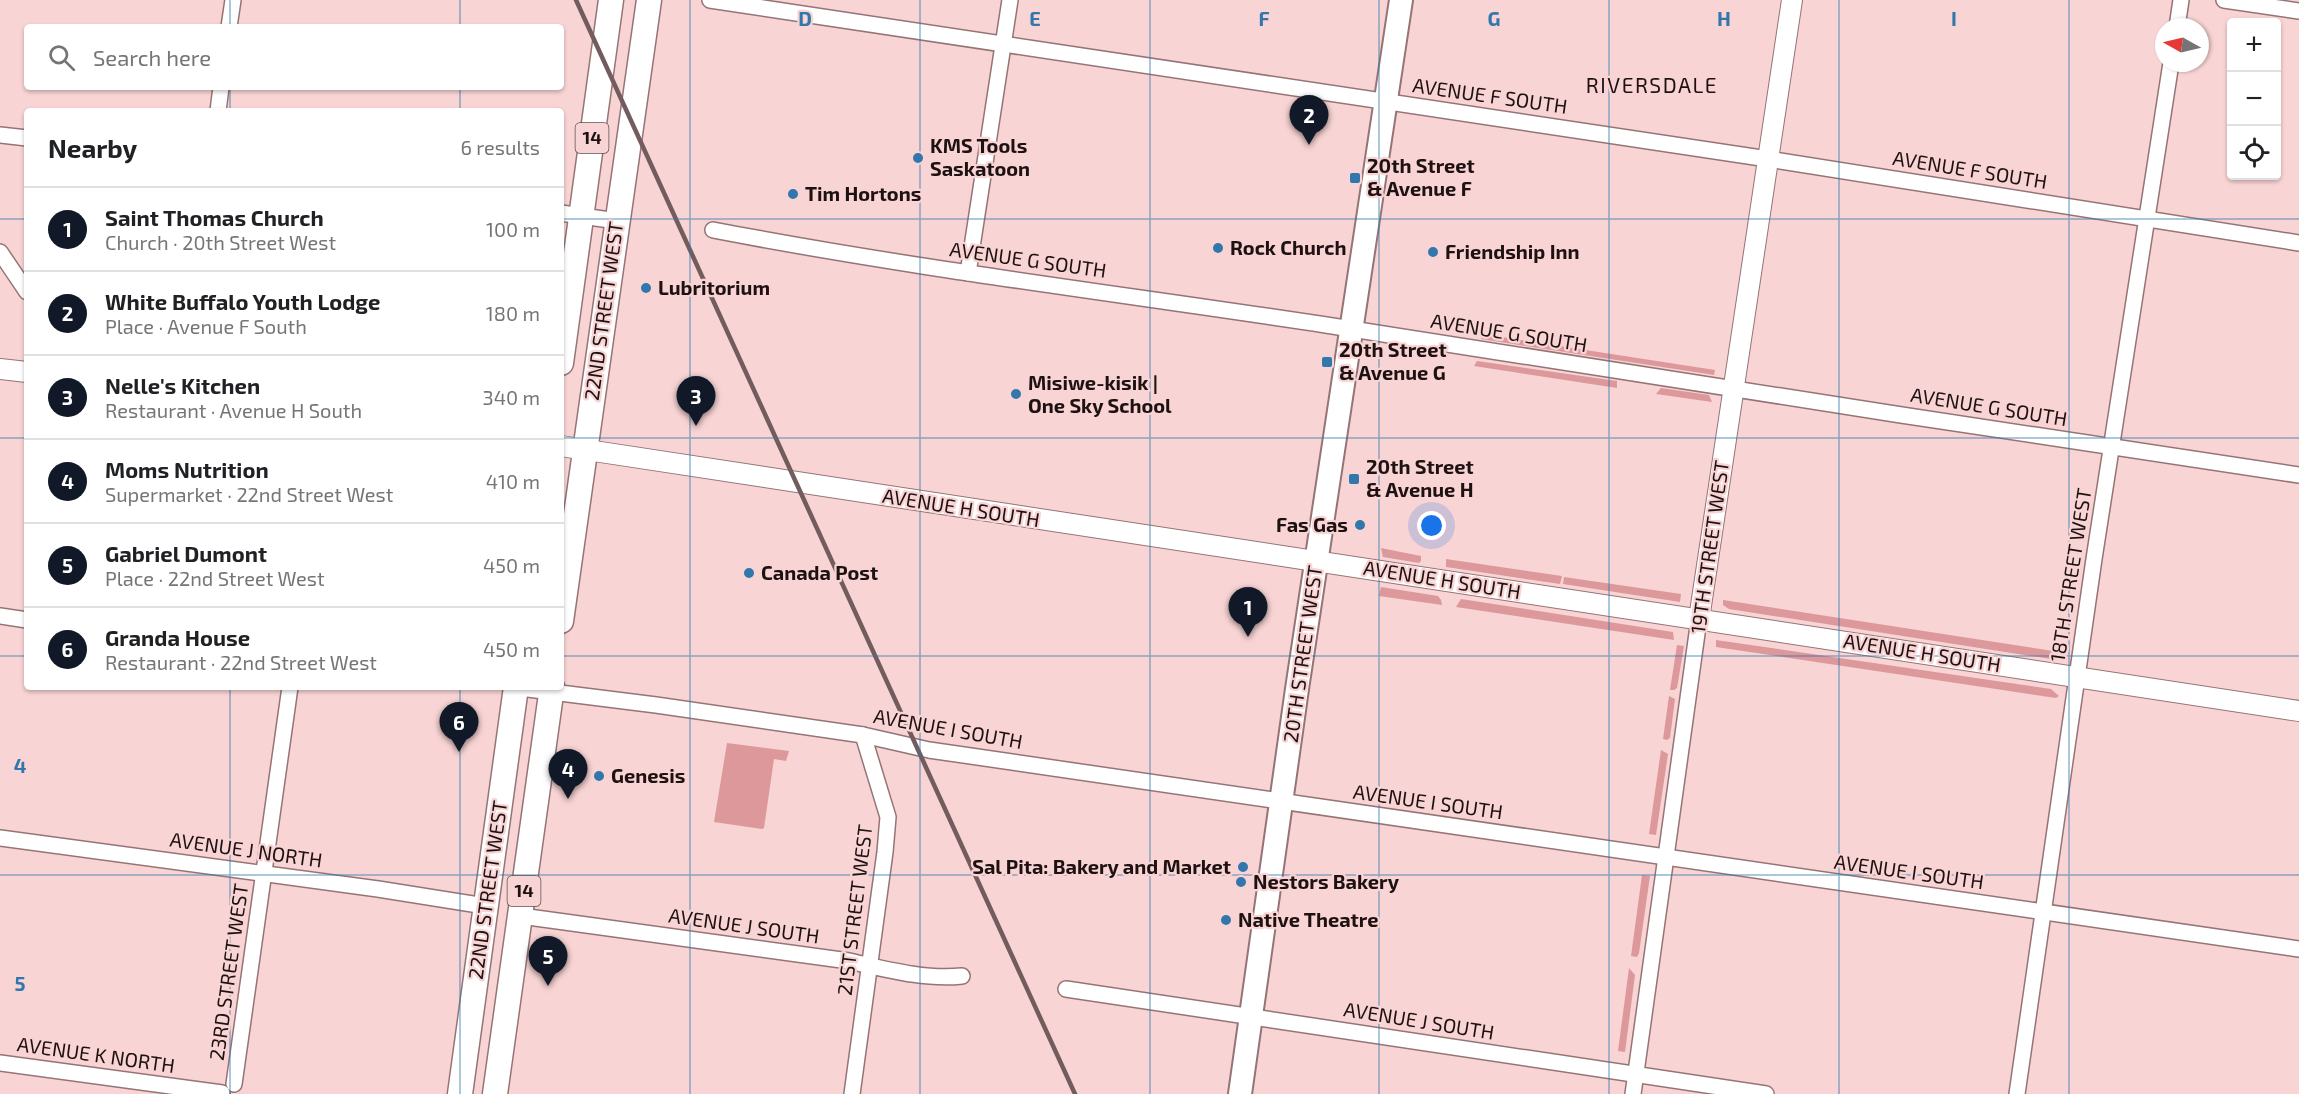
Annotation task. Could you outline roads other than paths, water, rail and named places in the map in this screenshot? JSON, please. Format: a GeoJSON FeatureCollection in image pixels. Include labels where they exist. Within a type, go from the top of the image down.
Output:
{"type":"FeatureCollection","features":[{"type":"Feature","properties":{"kind":"main road","name":"22ND STREET WEST"},"geometry":{"type":"LineString","coordinates":[[564,578],[573,448],[617,221],[649,0]]}},
{"type":"Feature","properties":{"kind":"main road","name":"20TH STREET WEST"},"geometry":{"type":"LineString","coordinates":[[1240,1094],[1401,0]]}},
{"type":"Feature","properties":{"kind":"main road","name":"22ND STREET WEST"},"geometry":{"type":"LineString","coordinates":[[564,319],[571,215],[608,3]]}},
{"type":"Feature","properties":{"kind":"main road","name":"22ND STREET WEST"},"geometry":{"type":"LineString","coordinates":[[460,1094],[516,690]]}},
{"type":"Feature","properties":{"kind":"main road","name":"22ND STREET WEST"},"geometry":{"type":"LineString","coordinates":[[495,1094],[551,690]]}},
{"type":"Feature","properties":{"kind":"street"},"geometry":{"type":"LineString","coordinates":[[229,24],[233,0]]}},
{"type":"Feature","properties":{"kind":"street","name":"AVENUE F SOUTH"},"geometry":{"type":"LineString","coordinates":[[710,0],[1768,159],[2299,243]]}},
{"type":"Feature","properties":{"kind":"street"},"geometry":{"type":"LineString","coordinates":[[968,273],[1010,0]]}},
{"type":"Feature","properties":{"kind":"street","name":"19TH STREET WEST"},"geometry":{"type":"LineString","coordinates":[[1634,1094],[1699,619],[1792,0]]}},
{"type":"Feature","properties":{"kind":"street"},"geometry":{"type":"LineString","coordinates":[[2178,18],[2181,0]]}},
{"type":"Feature","properties":{"kind":"street"},"geometry":{"type":"LineString","coordinates":[[2224,0],[2299,11]]}},
{"type":"Feature","properties":{"kind":"street","name":"18TH STREET WEST"},"geometry":{"type":"LineString","coordinates":[[2017,1094],[2077,676],[2170,72]]}},
{"type":"Feature","properties":{"kind":"street"},"geometry":{"type":"LineString","coordinates":[[218,108],[221,90]]}},
{"type":"Feature","properties":{"kind":"street"},"geometry":{"type":"LineString","coordinates":[[0,135],[24,138]]}},
{"type":"Feature","properties":{"kind":"street"},"geometry":{"type":"LineString","coordinates":[[571,215],[617,221]]}},
{"type":"Feature","properties":{"kind":"street","name":"AVENUE G SOUTH"},"geometry":{"type":"LineString","coordinates":[[713,230],[968,273],[1351,329],[2299,475]]}},
{"type":"Feature","properties":{"kind":"street"},"geometry":{"type":"LineString","coordinates":[[0,252],[24,288]]}},
{"type":"Feature","properties":{"kind":"street"},"geometry":{"type":"LineString","coordinates":[[0,369],[24,372]]}},
{"type":"Feature","properties":{"kind":"street","name":"AVENUE H SOUTH"},"geometry":{"type":"LineString","coordinates":[[573,448],[2299,711]]}},
{"type":"Feature","properties":{"kind":"street"},"geometry":{"type":"LineString","coordinates":[[0,616],[24,620]]}},
{"type":"Feature","properties":{"kind":"street","name":"23RD STREET WEST"},"geometry":{"type":"LineString","coordinates":[[231,1091],[290,690]]}},
{"type":"Feature","properties":{"kind":"street","name":"AVENUE I SOUTH"},"geometry":{"type":"LineString","coordinates":[[551,690],[863,735],[918,748],[1282,802],[2299,949]]}},
{"type":"Feature","properties":{"kind":"street","name":"21ST STREET WEST"},"geometry":{"type":"LineString","coordinates":[[852,1094],[884,864],[888,817],[863,735]]}},
{"type":"Feature","properties":{"kind":"street","name":"AVENUE J NORTH"},"geometry":{"type":"LineString","coordinates":[[0,838],[485,906]]}},
{"type":"Feature","properties":{"kind":"street","name":"AVENUE J SOUTH"},"geometry":{"type":"LineString","coordinates":[[521,916],[948,977],[962,976]]}},
{"type":"Feature","properties":{"kind":"street","name":"AVENUE J SOUTH"},"geometry":{"type":"LineString","coordinates":[[1066,990],[1766,1094]]}},
{"type":"Feature","properties":{"kind":"street","name":"AVENUE K NORTH"},"geometry":{"type":"LineString","coordinates":[[0,1063],[231,1091]]}},
{"type":"Feature","properties":{"kind":"railway"},"geometry":{"type":"LineString","coordinates":[[576,0],[1075,1094]]}},
{"type":"Feature","properties":{"kind":"place","name":"White Buffalo Youth Lodge"},"geometry":{"type":"Point","coordinates":[1309,145]}},
{"type":"Feature","properties":{"kind":"place","name":"KMS Tools Saskatoon"},"geometry":{"type":"Point","coordinates":[918,158]}},
{"type":"Feature","properties":{"kind":"place","name":"20th Street & Avenue F"},"geometry":{"type":"Point","coordinates":[1355,178]}},
{"type":"Feature","properties":{"kind":"place","name":"Tim Hortons"},"geometry":{"type":"Point","coordinates":[793,194]}},
{"type":"Feature","properties":{"kind":"place","name":"Rock Church"},"geometry":{"type":"Point","coordinates":[1218,248]}},
{"type":"Feature","properties":{"kind":"place","name":"Friendship Inn"},"geometry":{"type":"Point","coordinates":[1433,252]}},
{"type":"Feature","properties":{"kind":"place","name":"Lubritorium"},"geometry":{"type":"Point","coordinates":[646,288]}},
{"type":"Feature","properties":{"kind":"place","name":"20th Street & Avenue G"},"geometry":{"type":"Point","coordinates":[1327,362]}},
{"type":"Feature","properties":{"kind":"place","name":"Misiwe-kisik | One Sky School"},"geometry":{"type":"Point","coordinates":[1016,394]}},
{"type":"Feature","properties":{"kind":"place","name":"Nelle's Kitchen"},"geometry":{"type":"Point","coordinates":[696,426]}},
{"type":"Feature","properties":{"kind":"place","name":"20th Street & Avenue H"},"geometry":{"type":"Point","coordinates":[1354,479]}},
{"type":"Feature","properties":{"kind":"place","name":"Fas Gas"},"geometry":{"type":"Point","coordinates":[1360,525]}},
{"type":"Feature","properties":{"kind":"place","name":"Canada Post"},"geometry":{"type":"Point","coordinates":[749,573]}},
{"type":"Feature","properties":{"kind":"place","name":"Saint Thomas Church"},"geometry":{"type":"Point","coordinates":[1248,637]}},
{"type":"Feature","properties":{"kind":"place","name":"Granda House"},"geometry":{"type":"Point","coordinates":[459,752]}},
{"type":"Feature","properties":{"kind":"place","name":"Genesis"},"geometry":{"type":"Point","coordinates":[599,776]}},
{"type":"Feature","properties":{"kind":"place","name":"Moms Nutrition"},"geometry":{"type":"Point","coordinates":[568,799]}},
{"type":"Feature","properties":{"kind":"place","name":"Sal Pita: Bakery and Market"},"geometry":{"type":"Point","coordinates":[1243,867]}},
{"type":"Feature","properties":{"kind":"place","name":"Nestors Bakery"},"geometry":{"type":"Point","coordinates":[1241,882]}},
{"type":"Feature","properties":{"kind":"place","name":"Native Theatre"},"geometry":{"type":"Point","coordinates":[1226,920]}},
{"type":"Feature","properties":{"kind":"place","name":"Gabriel Dumont"},"geometry":{"type":"Point","coordinates":[548,986]}},
{"type":"Feature","properties":{"kind":"district","name":"RIVERSDALE"},"geometry":{"type":"Point","coordinates":[1652,86]}}]}
